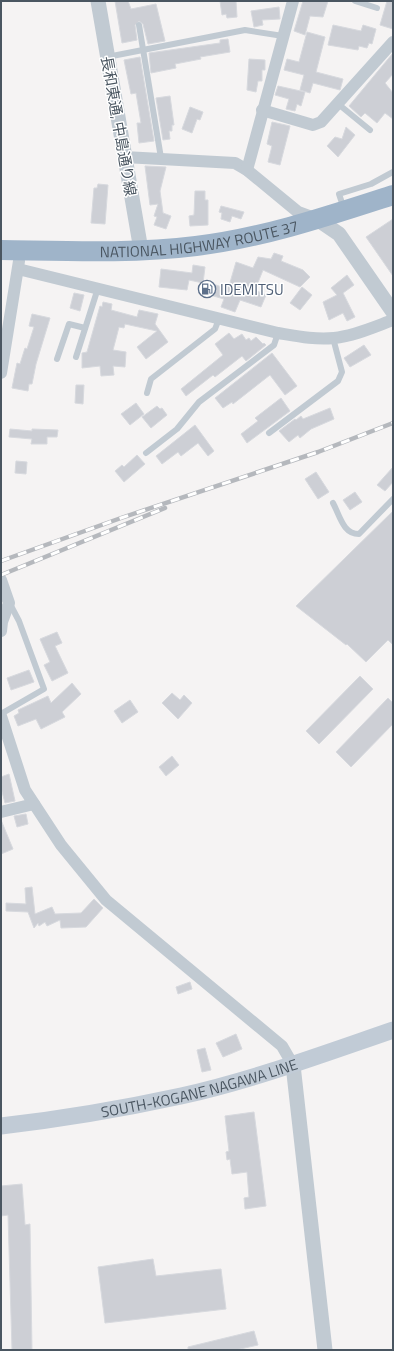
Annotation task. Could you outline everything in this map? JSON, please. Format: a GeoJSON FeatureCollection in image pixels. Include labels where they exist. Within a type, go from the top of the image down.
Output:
{"type":"FeatureCollection","features":[{"type":"Feature","properties":{"kind":"highway","name":"NATIONAL HIGHWAY ROUTE 37"},"geometry":{"type":"LineString","coordinates":[[13,257],[196,246],[249,237],[317,219],[393,195]]}},
{"type":"Feature","properties":{"kind":"main road","name":"SOUTH-KOGANE NAGAWA LINE"},"geometry":{"type":"LineString","coordinates":[[1,1126],[74,1118],[182,1096],[293,1065],[393,1030]]}},
{"type":"Feature","properties":{"kind":"street","name":"長和東通, 中島通り線"},"geometry":{"type":"LineString","coordinates":[[98,1],[124,157],[142,250]]}},
{"type":"Feature","properties":{"kind":"street"},"geometry":{"type":"LineString","coordinates":[[247,170],[292,1]]}},
{"type":"Feature","properties":{"kind":"street"},"geometry":{"type":"LineString","coordinates":[[262,110],[313,125],[321,122],[392,46]]}},
{"type":"Feature","properties":{"kind":"street"},"geometry":{"type":"LineString","coordinates":[[124,157],[235,163],[247,170],[298,212],[317,219],[339,234],[393,312]]}},
{"type":"Feature","properties":{"kind":"street"},"geometry":{"type":"LineString","coordinates":[[1,373],[13,257],[98,288],[219,319],[278,333],[307,338],[333,338],[367,330],[393,320]]}},
{"type":"Feature","properties":{"kind":"street"},"geometry":{"type":"LineString","coordinates":[[1,580],[9,603],[2,622],[1,631]]}},
{"type":"Feature","properties":{"kind":"street"},"geometry":{"type":"LineString","coordinates":[[1,715],[25,790],[61,845],[106,900],[282,1046],[293,1065],[325,1350]]}},
{"type":"Feature","properties":{"kind":"street"},"geometry":{"type":"LineString","coordinates":[[1,812],[34,804]]}},
{"type":"Feature","properties":{"kind":"lane"},"geometry":{"type":"LineString","coordinates":[[355,1],[377,8]]}},
{"type":"Feature","properties":{"kind":"lane"},"geometry":{"type":"LineString","coordinates":[[139,24],[161,158]]}},
{"type":"Feature","properties":{"kind":"lane"},"geometry":{"type":"LineString","coordinates":[[107,57],[245,30],[283,36]]}},
{"type":"Feature","properties":{"kind":"lane"},"geometry":{"type":"LineString","coordinates":[[337,104],[370,130]]}},
{"type":"Feature","properties":{"kind":"lane"},"geometry":{"type":"LineString","coordinates":[[344,211],[339,194],[371,184],[393,172]]}},
{"type":"Feature","properties":{"kind":"lane"},"geometry":{"type":"LineString","coordinates":[[76,357],[98,288]]}},
{"type":"Feature","properties":{"kind":"lane"},"geometry":{"type":"LineString","coordinates":[[147,393],[151,379],[215,329],[219,319]]}},
{"type":"Feature","properties":{"kind":"lane"},"geometry":{"type":"LineString","coordinates":[[57,359],[69,324],[85,328]]}},
{"type":"Feature","properties":{"kind":"lane"},"geometry":{"type":"LineString","coordinates":[[146,453],[177,429],[200,402],[274,345],[278,333]]}},
{"type":"Feature","properties":{"kind":"lane"},"geometry":{"type":"LineString","coordinates":[[269,433],[338,381],[342,372],[333,338]]}},
{"type":"Feature","properties":{"kind":"lane"},"geometry":{"type":"LineString","coordinates":[[334,504],[346,530],[352,534],[359,534],[393,499]]}},
{"type":"Feature","properties":{"kind":"lane"},"geometry":{"type":"LineString","coordinates":[[1,715],[44,689],[19,622],[9,603]]}},
{"type":"Feature","properties":{"kind":"building"},"geometry":{"type":"Polygon","coordinates":[[[115,1],[128,1],[131,9],[156,4],[165,41],[148,44],[143,24],[139,21],[135,25],[137,40],[122,43],[115,1]]]}},
{"type":"Feature","properties":{"kind":"building"},"geometry":{"type":"Polygon","coordinates":[[[220,1],[236,1],[237,17],[227,18],[226,14],[222,15],[220,1]]]}},
{"type":"Feature","properties":{"kind":"building"},"geometry":{"type":"Polygon","coordinates":[[[303,1],[328,1],[323,17],[310,16],[305,35],[294,31],[303,1]]]}},
{"type":"Feature","properties":{"kind":"building"},"geometry":{"type":"Polygon","coordinates":[[[387,1],[393,1],[393,29],[380,25],[387,1]]]}},
{"type":"Feature","properties":{"kind":"building"},"geometry":{"type":"Polygon","coordinates":[[[279,7],[280,19],[262,20],[263,25],[254,27],[251,11],[279,7]]]}},
{"type":"Feature","properties":{"kind":"building"},"geometry":{"type":"Polygon","coordinates":[[[333,25],[361,31],[363,25],[376,29],[372,44],[369,43],[367,48],[359,46],[358,50],[328,45],[333,25]]]}},
{"type":"Feature","properties":{"kind":"building"},"geometry":{"type":"Polygon","coordinates":[[[307,32],[325,37],[316,72],[343,79],[340,90],[313,83],[310,93],[300,90],[304,75],[284,70],[287,59],[299,62],[307,32]]]}},
{"type":"Feature","properties":{"kind":"building"},"geometry":{"type":"Polygon","coordinates":[[[228,39],[230,52],[200,57],[201,59],[175,64],[176,68],[151,73],[149,53],[220,43],[220,40],[228,39]]]}},
{"type":"Feature","properties":{"kind":"building"},"geometry":{"type":"Polygon","coordinates":[[[393,53],[393,74],[385,83],[393,93],[393,119],[385,113],[377,123],[365,113],[361,117],[349,106],[393,53]]]}},
{"type":"Feature","properties":{"kind":"building"},"geometry":{"type":"Polygon","coordinates":[[[140,57],[154,141],[139,143],[137,123],[141,123],[136,93],[131,94],[124,60],[140,57]]]}},
{"type":"Feature","properties":{"kind":"building"},"geometry":{"type":"Polygon","coordinates":[[[249,59],[265,60],[265,70],[262,70],[262,81],[258,81],[256,92],[247,90],[249,59]]]}},
{"type":"Feature","properties":{"kind":"building"},"geometry":{"type":"Polygon","coordinates":[[[278,86],[305,92],[301,106],[297,104],[295,111],[286,109],[289,99],[275,95],[278,86]]]}},
{"type":"Feature","properties":{"kind":"building"},"geometry":{"type":"Polygon","coordinates":[[[170,96],[174,125],[172,125],[172,131],[169,131],[170,139],[163,140],[156,98],[170,96]]]}},
{"type":"Feature","properties":{"kind":"building"},"geometry":{"type":"Polygon","coordinates":[[[190,107],[203,112],[200,120],[197,119],[192,133],[182,129],[190,107]]]}},
{"type":"Feature","properties":{"kind":"building"},"geometry":{"type":"Polygon","coordinates":[[[272,122],[290,126],[280,165],[268,162],[272,146],[267,144],[272,122]]]}},
{"type":"Feature","properties":{"kind":"building"},"geometry":{"type":"Polygon","coordinates":[[[346,127],[355,135],[338,157],[327,146],[335,137],[342,139],[346,127]]]}},
{"type":"Feature","properties":{"kind":"building"},"geometry":{"type":"Polygon","coordinates":[[[145,166],[166,167],[160,191],[163,213],[171,216],[166,229],[154,225],[157,217],[154,216],[158,204],[150,205],[145,166]]]}},
{"type":"Feature","properties":{"kind":"building"},"geometry":{"type":"Polygon","coordinates":[[[98,184],[108,185],[105,224],[91,223],[94,188],[97,188],[98,184]]]}},
{"type":"Feature","properties":{"kind":"building"},"geometry":{"type":"Polygon","coordinates":[[[195,191],[205,191],[205,200],[208,200],[208,225],[190,226],[189,216],[194,215],[195,191]]]}},
{"type":"Feature","properties":{"kind":"building"},"geometry":{"type":"Polygon","coordinates":[[[221,206],[244,212],[241,219],[232,216],[230,222],[221,219],[222,213],[219,212],[221,206]]]}},
{"type":"Feature","properties":{"kind":"building"},"geometry":{"type":"Polygon","coordinates":[[[393,219],[393,276],[366,237],[393,219]]]}},
{"type":"Feature","properties":{"kind":"building"},"geometry":{"type":"Polygon","coordinates":[[[274,253],[283,256],[281,261],[303,270],[310,277],[300,287],[263,270],[255,290],[266,295],[261,307],[240,300],[235,312],[221,307],[224,299],[210,295],[213,284],[225,288],[226,286],[229,286],[236,262],[253,268],[258,257],[271,259],[274,253]]]}},
{"type":"Feature","properties":{"kind":"building"},"geometry":{"type":"Polygon","coordinates":[[[193,265],[205,267],[203,283],[189,280],[187,290],[159,287],[161,269],[192,273],[193,265]]]}},
{"type":"Feature","properties":{"kind":"building"},"geometry":{"type":"Polygon","coordinates":[[[347,275],[354,285],[343,293],[355,317],[347,321],[343,313],[329,320],[323,302],[337,295],[331,288],[347,275]]]}},
{"type":"Feature","properties":{"kind":"building"},"geometry":{"type":"Polygon","coordinates":[[[302,287],[312,295],[300,310],[290,303],[302,287]]]}},
{"type":"Feature","properties":{"kind":"building"},"geometry":{"type":"Polygon","coordinates":[[[74,293],[84,295],[80,311],[70,308],[74,293]]]}},
{"type":"Feature","properties":{"kind":"building"},"geometry":{"type":"Polygon","coordinates":[[[103,302],[112,304],[111,310],[137,317],[139,310],[158,314],[155,324],[168,342],[146,359],[137,347],[157,331],[125,324],[124,328],[119,327],[113,350],[126,352],[125,367],[113,366],[114,375],[101,376],[100,366],[82,368],[82,353],[87,352],[100,306],[102,307],[103,302]]]}},
{"type":"Feature","properties":{"kind":"building"},"geometry":{"type":"Polygon","coordinates":[[[32,314],[50,318],[36,364],[32,384],[29,384],[28,391],[12,388],[17,363],[20,364],[25,348],[27,349],[34,327],[29,326],[32,314]]]}},
{"type":"Feature","properties":{"kind":"building"},"geometry":{"type":"Polygon","coordinates":[[[229,333],[234,339],[242,334],[246,340],[249,338],[251,341],[256,337],[266,345],[246,361],[242,356],[215,377],[213,375],[186,396],[181,389],[223,355],[215,344],[229,333]]]}},
{"type":"Feature","properties":{"kind":"building"},"geometry":{"type":"Polygon","coordinates":[[[364,345],[371,355],[350,367],[344,358],[364,345]]]}},
{"type":"Feature","properties":{"kind":"building"},"geometry":{"type":"Polygon","coordinates":[[[272,353],[297,386],[285,395],[270,375],[233,404],[232,402],[223,408],[215,398],[272,353]]]}},
{"type":"Feature","properties":{"kind":"building"},"geometry":{"type":"Polygon","coordinates":[[[76,385],[84,385],[83,404],[75,403],[76,385]]]}},
{"type":"Feature","properties":{"kind":"building"},"geometry":{"type":"Polygon","coordinates":[[[281,398],[290,411],[247,443],[241,434],[258,421],[255,418],[281,398]]]}},
{"type":"Feature","properties":{"kind":"building"},"geometry":{"type":"Polygon","coordinates":[[[136,403],[144,414],[130,425],[121,414],[136,403]]]}},
{"type":"Feature","properties":{"kind":"building"},"geometry":{"type":"Polygon","coordinates":[[[157,406],[160,409],[162,408],[167,415],[151,428],[142,417],[157,406]]]}},
{"type":"Feature","properties":{"kind":"building"},"geometry":{"type":"Polygon","coordinates":[[[330,408],[334,419],[311,429],[300,438],[298,435],[289,442],[279,431],[301,416],[303,419],[330,408]]]}},
{"type":"Feature","properties":{"kind":"building"},"geometry":{"type":"Polygon","coordinates":[[[195,425],[214,451],[208,456],[198,443],[181,456],[178,452],[162,464],[156,456],[195,425]]]}},
{"type":"Feature","properties":{"kind":"building"},"geometry":{"type":"Polygon","coordinates":[[[10,429],[32,431],[32,429],[58,430],[57,437],[47,437],[47,444],[31,444],[32,439],[9,437],[10,429]]]}},
{"type":"Feature","properties":{"kind":"building"},"geometry":{"type":"Polygon","coordinates":[[[137,455],[145,464],[124,482],[115,471],[122,465],[124,467],[137,455]]]}},
{"type":"Feature","properties":{"kind":"building"},"geometry":{"type":"Polygon","coordinates":[[[16,461],[27,462],[26,474],[15,473],[16,461]]]}},
{"type":"Feature","properties":{"kind":"building"},"geometry":{"type":"Polygon","coordinates":[[[393,467],[393,482],[385,491],[377,485],[393,467]]]}},
{"type":"Feature","properties":{"kind":"building"},"geometry":{"type":"Polygon","coordinates":[[[316,472],[329,492],[318,499],[305,479],[316,472]]]}},
{"type":"Feature","properties":{"kind":"building"},"geometry":{"type":"Polygon","coordinates":[[[355,492],[362,502],[350,510],[343,500],[355,492]]]}},
{"type":"Feature","properties":{"kind":"building"},"geometry":{"type":"Polygon","coordinates":[[[393,511],[393,645],[388,640],[366,662],[347,644],[346,645],[296,606],[393,511]]]}},
{"type":"Feature","properties":{"kind":"building"},"geometry":{"type":"Polygon","coordinates":[[[57,632],[62,643],[55,646],[68,673],[52,681],[44,665],[50,662],[40,639],[57,632]]]}},
{"type":"Feature","properties":{"kind":"building"},"geometry":{"type":"Polygon","coordinates":[[[29,670],[34,682],[11,690],[7,678],[29,670]]]}},
{"type":"Feature","properties":{"kind":"building"},"geometry":{"type":"Polygon","coordinates":[[[360,676],[373,689],[319,744],[306,731],[360,676]]]}},
{"type":"Feature","properties":{"kind":"building"},"geometry":{"type":"Polygon","coordinates":[[[72,683],[81,694],[62,712],[65,717],[41,729],[36,719],[18,726],[14,716],[19,713],[18,710],[48,696],[51,703],[72,683]]]}},
{"type":"Feature","properties":{"kind":"building"},"geometry":{"type":"Polygon","coordinates":[[[172,693],[180,700],[184,695],[192,703],[178,719],[162,703],[172,693]]]}},
{"type":"Feature","properties":{"kind":"building"},"geometry":{"type":"Polygon","coordinates":[[[388,698],[393,703],[393,724],[351,767],[336,752],[388,698]]]}},
{"type":"Feature","properties":{"kind":"building"},"geometry":{"type":"Polygon","coordinates":[[[130,700],[138,712],[122,723],[114,711],[130,700]]]}},
{"type":"Feature","properties":{"kind":"building"},"geometry":{"type":"Polygon","coordinates":[[[172,756],[179,765],[166,776],[159,767],[172,756]]]}},
{"type":"Feature","properties":{"kind":"building"},"geometry":{"type":"Polygon","coordinates":[[[9,774],[15,801],[5,803],[1,788],[1,777],[9,774]]]}},
{"type":"Feature","properties":{"kind":"building"},"geometry":{"type":"Polygon","coordinates":[[[26,814],[28,824],[17,827],[14,816],[26,814]]]}},
{"type":"Feature","properties":{"kind":"building"},"geometry":{"type":"Polygon","coordinates":[[[1,820],[13,849],[1,854],[1,820]]]}},
{"type":"Feature","properties":{"kind":"building"},"geometry":{"type":"Polygon","coordinates":[[[32,887],[35,914],[52,907],[55,914],[81,913],[94,899],[103,908],[86,927],[61,928],[60,920],[47,926],[45,922],[39,926],[38,923],[34,928],[28,912],[6,911],[6,903],[26,904],[25,888],[32,887]]]}},
{"type":"Feature","properties":{"kind":"building"},"geometry":{"type":"Polygon","coordinates":[[[190,982],[192,989],[178,994],[176,987],[190,982]]]}},
{"type":"Feature","properties":{"kind":"building"},"geometry":{"type":"Polygon","coordinates":[[[236,1034],[242,1049],[223,1057],[216,1043],[236,1034]]]}},
{"type":"Feature","properties":{"kind":"building"},"geometry":{"type":"Polygon","coordinates":[[[205,1048],[211,1070],[202,1072],[197,1050],[205,1048]]]}},
{"type":"Feature","properties":{"kind":"building"},"geometry":{"type":"Polygon","coordinates":[[[254,1112],[266,1206],[245,1209],[244,1198],[249,1197],[247,1172],[232,1174],[230,1159],[227,1160],[226,1152],[229,1151],[225,1116],[254,1112]]]}},
{"type":"Feature","properties":{"kind":"building"},"geometry":{"type":"Polygon","coordinates":[[[22,1184],[25,1225],[30,1224],[32,1350],[12,1350],[8,1215],[1,1216],[1,1186],[22,1184]]]}},
{"type":"Feature","properties":{"kind":"building"},"geometry":{"type":"Polygon","coordinates":[[[153,1259],[156,1276],[221,1269],[226,1309],[105,1323],[98,1267],[153,1259]]]}},
{"type":"Feature","properties":{"kind":"building"},"geometry":{"type":"Polygon","coordinates":[[[254,1331],[258,1345],[236,1350],[188,1350],[188,1347],[254,1331]]]}},
{"type":"Feature","properties":{"kind":"railway"},"geometry":{"type":"LineString","coordinates":[[1,561],[121,518],[318,452],[393,423]]}},
{"type":"Feature","properties":{"kind":"railway"},"geometry":{"type":"LineString","coordinates":[[1,575],[165,508]]}},
{"type":"Feature","properties":{"kind":"place","name":"IDEMITSU"},"geometry":{"type":"Point","coordinates":[207,289]}}]}
